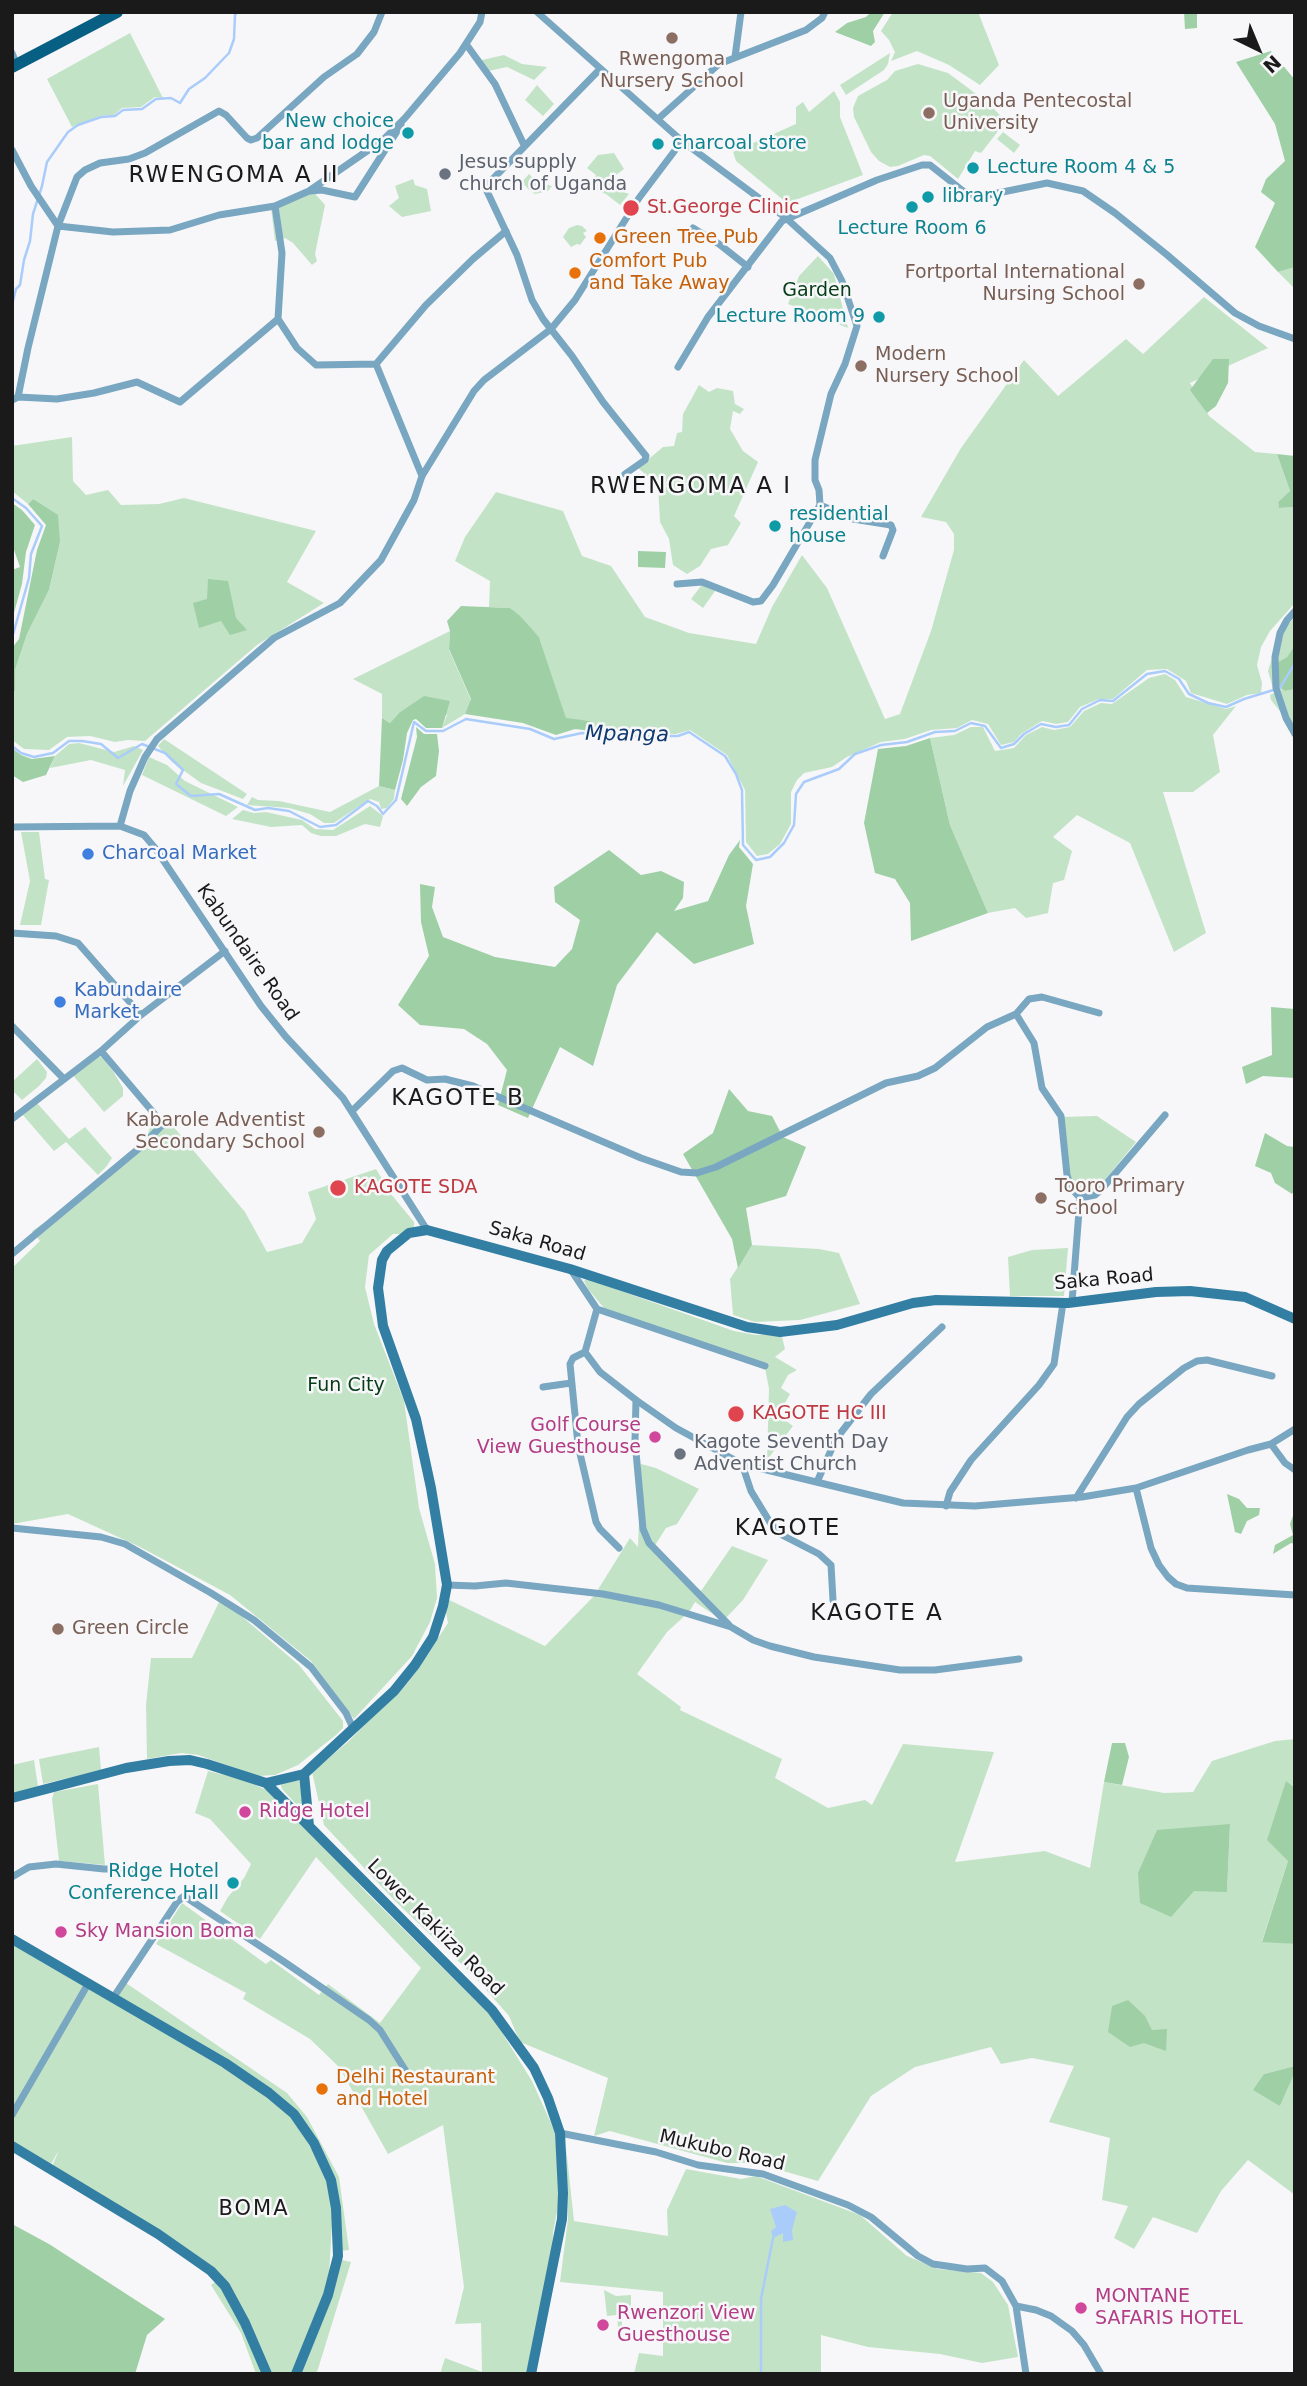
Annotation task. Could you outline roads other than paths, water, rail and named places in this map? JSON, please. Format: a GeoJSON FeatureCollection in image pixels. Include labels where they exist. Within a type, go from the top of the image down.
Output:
{"type":"FeatureCollection","features":[{"type":"Feature","properties":{"kind":"main road"},"geometry":{"type":"LineString","coordinates":[[14,62],[117,12]]}},
{"type":"Feature","properties":{"kind":"main road"},"geometry":{"type":"LineString","coordinates":[[267,1783],[304,1774],[394,1691],[433,1637],[443,1606],[447,1586],[431,1488],[416,1419],[383,1326],[379,1288],[380,1272],[387,1251],[409,1233],[427,1230]]}},
{"type":"Feature","properties":{"kind":"main road","name":"Saka Road"},"geometry":{"type":"LineString","coordinates":[[427,1230],[570,1269],[747,1327],[780,1332],[837,1325],[913,1303],[936,1300],[1068,1303],[1156,1292],[1190,1291],[1245,1297],[1295,1319]]}},
{"type":"Feature","properties":{"kind":"main road","name":"Lower Kakiiza Road"},"geometry":{"type":"LineString","coordinates":[[12,1798],[125,1768],[169,1761],[190,1760],[267,1783],[492,2010],[534,2068],[560,2133],[562,2219],[531,2374]]}},
{"type":"Feature","properties":{"kind":"main road"},"geometry":{"type":"LineString","coordinates":[[304,1774],[309,1826]]}},
{"type":"Feature","properties":{"kind":"main road"},"geometry":{"type":"LineString","coordinates":[[12,1939],[225,2063],[294,2114],[314,2143],[331,2179],[336,2208],[338,2256],[328,2295],[296,2374]]}},
{"type":"Feature","properties":{"kind":"main road"},"geometry":{"type":"LineString","coordinates":[[12,2146],[158,2234],[211,2271],[225,2286],[245,2323],[267,2374]]}},
{"type":"Feature","properties":{"kind":"street"},"geometry":{"type":"LineString","coordinates":[[278,319],[180,401],[137,382],[57,399],[15,399],[58,226],[72,187],[85,170],[100,163],[129,159],[145,153],[216,112],[222,111],[247,138],[257,138],[324,77],[357,54],[374,32],[382,12]]}},
{"type":"Feature","properties":{"kind":"street"},"geometry":{"type":"LineString","coordinates":[[309,191],[322,190],[355,197],[405,118],[466,44],[480,22],[482,12]]}},
{"type":"Feature","properties":{"kind":"street"},"geometry":{"type":"LineString","coordinates":[[537,12],[682,141],[786,218],[830,258],[842,281],[857,326],[845,364],[831,394],[818,441],[814,472],[821,498],[820,505],[773,585],[761,601],[753,603],[702,582],[677,584]]}},
{"type":"Feature","properties":{"kind":"street"},"geometry":{"type":"LineString","coordinates":[[735,57],[741,12]]}},
{"type":"Feature","properties":{"kind":"street"},"geometry":{"type":"LineString","coordinates":[[658,119],[712,69],[735,57],[806,30],[822,18],[825,12]]}},
{"type":"Feature","properties":{"kind":"street"},"geometry":{"type":"LineString","coordinates":[[466,44],[495,84],[524,145]]}},
{"type":"Feature","properties":{"kind":"street"},"geometry":{"type":"LineString","coordinates":[[600,68],[485,187],[517,255],[532,300],[610,411],[646,456],[645,460],[625,474]]}},
{"type":"Feature","properties":{"kind":"street"},"geometry":{"type":"LineString","coordinates":[[58,226],[113,232],[170,230],[219,215],[275,206],[309,191],[373,147],[405,118]]}},
{"type":"Feature","properties":{"kind":"street"},"geometry":{"type":"LineString","coordinates":[[120,826],[130,790],[145,757],[157,739],[274,638],[340,603],[381,560],[414,500],[422,476],[480,384],[551,329],[575,300],[639,198],[682,141]]}},
{"type":"Feature","properties":{"kind":"street"},"geometry":{"type":"LineString","coordinates":[[12,150],[34,191],[58,226]]}},
{"type":"Feature","properties":{"kind":"street"},"geometry":{"type":"LineString","coordinates":[[678,367],[708,317],[786,218],[877,180],[922,165],[930,165],[963,191],[978,197],[1038,183],[1073,187],[1097,199],[1115,213],[1235,313],[1259,327],[1295,339]]}},
{"type":"Feature","properties":{"kind":"street"},"geometry":{"type":"LineString","coordinates":[[275,206],[282,253],[278,319],[298,348],[316,365],[376,364],[426,305],[506,231]]}},
{"type":"Feature","properties":{"kind":"street"},"geometry":{"type":"LineString","coordinates":[[693,228],[712,238],[748,267]]}},
{"type":"Feature","properties":{"kind":"street"},"geometry":{"type":"LineString","coordinates":[[376,364],[422,476]]}},
{"type":"Feature","properties":{"kind":"street"},"geometry":{"type":"LineString","coordinates":[[820,505],[853,519],[891,525],[893,530],[883,556]]}},
{"type":"Feature","properties":{"kind":"street"},"geometry":{"type":"LineString","coordinates":[[1295,611],[1280,633],[1275,657],[1276,688],[1286,718],[1295,734]]}},
{"type":"Feature","properties":{"kind":"street","name":"Kabundaire Road"},"geometry":{"type":"LineString","coordinates":[[12,827],[120,826],[144,835],[261,1006],[352,1111],[374,1150],[427,1230]]}},
{"type":"Feature","properties":{"kind":"street"},"geometry":{"type":"LineString","coordinates":[[12,933],[56,936],[78,943],[141,1015]]}},
{"type":"Feature","properties":{"kind":"street"},"geometry":{"type":"LineString","coordinates":[[12,1119],[225,951]]}},
{"type":"Feature","properties":{"kind":"street"},"geometry":{"type":"LineString","coordinates":[[352,1111],[393,1071],[402,1068],[427,1080],[446,1079],[473,1086],[641,1158],[681,1172],[697,1173],[716,1167],[886,1083],[918,1076],[935,1068],[987,1027],[1016,1014],[1029,999],[1042,997],[1099,1013]]}},
{"type":"Feature","properties":{"kind":"street"},"geometry":{"type":"LineString","coordinates":[[946,1506],[958,1477],[1039,1385],[1054,1364],[1068,1303],[1080,1198],[1071,1188],[1067,1175],[1061,1116],[1042,1088],[1034,1043],[1016,1014]]}},
{"type":"Feature","properties":{"kind":"street"},"geometry":{"type":"LineString","coordinates":[[12,1026],[64,1079]]}},
{"type":"Feature","properties":{"kind":"street"},"geometry":{"type":"LineString","coordinates":[[12,1254],[143,1145],[163,1124],[101,1051]]}},
{"type":"Feature","properties":{"kind":"street"},"geometry":{"type":"LineString","coordinates":[[1080,1198],[1095,1195],[1101,1190],[1165,1115]]}},
{"type":"Feature","properties":{"kind":"street"},"geometry":{"type":"LineString","coordinates":[[570,1269],[597,1309],[765,1366]]}},
{"type":"Feature","properties":{"kind":"street"},"geometry":{"type":"LineString","coordinates":[[597,1309],[585,1352],[573,1358],[570,1364],[571,1383],[578,1446],[593,1512],[600,1529],[620,1549]]}},
{"type":"Feature","properties":{"kind":"street"},"geometry":{"type":"LineString","coordinates":[[817,1482],[836,1439],[871,1394],[942,1327]]}},
{"type":"Feature","properties":{"kind":"street"},"geometry":{"type":"LineString","coordinates":[[585,1352],[600,1372],[636,1400],[676,1428],[742,1464],[903,1503],[975,1506],[1076,1497],[1136,1488],[1271,1444],[1295,1429]]}},
{"type":"Feature","properties":{"kind":"street"},"geometry":{"type":"LineString","coordinates":[[1076,1497],[1127,1417],[1163,1384],[1197,1360],[1272,1376]]}},
{"type":"Feature","properties":{"kind":"street"},"geometry":{"type":"LineString","coordinates":[[543,1387],[571,1383]]}},
{"type":"Feature","properties":{"kind":"street"},"geometry":{"type":"LineString","coordinates":[[636,1400],[635,1441],[643,1529],[649,1544],[731,1627]]}},
{"type":"Feature","properties":{"kind":"street"},"geometry":{"type":"LineString","coordinates":[[1271,1444],[1285,1463],[1295,1470]]}},
{"type":"Feature","properties":{"kind":"street"},"geometry":{"type":"LineString","coordinates":[[742,1464],[751,1491],[771,1524],[782,1535],[819,1554],[831,1565],[833,1600]]}},
{"type":"Feature","properties":{"kind":"street"},"geometry":{"type":"LineString","coordinates":[[1136,1488],[1151,1548],[1163,1571],[1176,1584],[1187,1588],[1295,1595]]}},
{"type":"Feature","properties":{"kind":"street"},"geometry":{"type":"LineString","coordinates":[[12,1528],[101,1538],[125,1544],[211,1593],[254,1620],[311,1667],[346,1713],[353,1728]]}},
{"type":"Feature","properties":{"kind":"street"},"geometry":{"type":"LineString","coordinates":[[447,1586],[506,1583],[603,1594],[659,1605],[731,1627],[753,1640],[792,1652],[900,1670],[935,1670],[1019,1660]]}},
{"type":"Feature","properties":{"kind":"street"},"geometry":{"type":"LineString","coordinates":[[12,1877],[29,1867],[56,1864],[138,1869]]}},
{"type":"Feature","properties":{"kind":"street"},"geometry":{"type":"LineString","coordinates":[[113,1998],[177,1902],[181,1897],[186,1897],[369,2021],[380,2030],[409,2076]]}},
{"type":"Feature","properties":{"kind":"street"},"geometry":{"type":"LineString","coordinates":[[12,2115],[88,1984]]}},
{"type":"Feature","properties":{"kind":"street","name":"Mukubo Road"},"geometry":{"type":"LineString","coordinates":[[560,2133],[656,2152],[698,2165],[763,2174],[831,2198],[871,2217],[918,2256],[933,2264],[985,2269],[1002,2281],[1016,2306]]}},
{"type":"Feature","properties":{"kind":"street"},"geometry":{"type":"LineString","coordinates":[[1026,2374],[1016,2306],[1051,2316],[1072,2331],[1084,2345],[1101,2374]]}},
{"type":"Feature","properties":{"kind":"water"},"geometry":{"type":"Polygon","coordinates":[[[785,2205],[797,2212],[792,2230],[793,2240],[783,2242],[783,2233],[773,2238],[771,2231],[776,2227],[770,2209],[785,2205]]]}},
{"type":"Feature","properties":{"kind":"waterway"},"geometry":{"type":"LineString","coordinates":[[12,305],[16,289],[20,285],[33,214],[47,162],[68,132],[78,125],[101,117],[115,116],[123,110],[142,109],[156,99],[171,98],[180,103],[189,89],[205,78],[229,53],[234,39],[237,12]]}},
{"type":"Feature","properties":{"kind":"waterway"},"geometry":{"type":"LineString","coordinates":[[12,498],[26,508],[42,526],[31,554],[29,578],[12,638]]}},
{"type":"Feature","properties":{"kind":"waterway","name":"Mpanga"},"geometry":{"type":"LineString","coordinates":[[12,746],[21,753],[34,757],[53,753],[69,741],[82,741],[101,744],[118,758],[142,744],[165,753],[183,770],[176,784],[191,796],[219,794],[255,810],[268,808],[289,811],[320,827],[336,825],[368,801],[377,806],[383,814],[396,800],[414,722],[426,731],[443,731],[466,719],[530,729],[554,739],[582,733],[605,736],[678,736],[689,732],[725,756],[736,774],[742,790],[743,845],[756,860],[770,857],[784,843],[794,825],[796,794],[804,782],[839,769],[855,754],[881,745],[907,742],[935,732],[955,731],[971,723],[985,726],[1001,748],[1014,744],[1041,724],[1056,727],[1069,725],[1082,709],[1100,700],[1113,701],[1147,674],[1165,671],[1179,679],[1189,694],[1208,703],[1226,707],[1280,688],[1295,663]]}},
{"type":"Feature","properties":{"kind":"waterway"},"geometry":{"type":"LineString","coordinates":[[761,2374],[761,2299],[773,2238]]}},
{"type":"Feature","properties":{"kind":"place","name":"Rwengoma Nursery School"},"geometry":{"type":"Point","coordinates":[672,38]}},
{"type":"Feature","properties":{"kind":"place","name":"Uganda Pentecostal University"},"geometry":{"type":"Point","coordinates":[929,113]}},
{"type":"Feature","properties":{"kind":"place","name":"New choice bar and lodge"},"geometry":{"type":"Point","coordinates":[408,133]}},
{"type":"Feature","properties":{"kind":"place","name":"charcoal store"},"geometry":{"type":"Point","coordinates":[658,144]}},
{"type":"Feature","properties":{"kind":"place","name":"Lecture Room 4 & 5"},"geometry":{"type":"Point","coordinates":[973,168]}},
{"type":"Feature","properties":{"kind":"place","name":"Jesus supply church of Uganda"},"geometry":{"type":"Point","coordinates":[445,174]}},
{"type":"Feature","properties":{"kind":"place","name":"library"},"geometry":{"type":"Point","coordinates":[928,197]}},
{"type":"Feature","properties":{"kind":"place","name":"Lecture Room 6"},"geometry":{"type":"Point","coordinates":[912,207]}},
{"type":"Feature","properties":{"kind":"place","name":"St.George Clinic"},"geometry":{"type":"Point","coordinates":[631,208]}},
{"type":"Feature","properties":{"kind":"place","name":"Green Tree Pub"},"geometry":{"type":"Point","coordinates":[600,238]}},
{"type":"Feature","properties":{"kind":"place","name":"Comfort Pub and Take Away"},"geometry":{"type":"Point","coordinates":[575,273]}},
{"type":"Feature","properties":{"kind":"place","name":"Fortportal International Nursing School"},"geometry":{"type":"Point","coordinates":[1139,284]}},
{"type":"Feature","properties":{"kind":"place","name":"Lecture Room 9"},"geometry":{"type":"Point","coordinates":[879,317]}},
{"type":"Feature","properties":{"kind":"place","name":"Modern Nursery School"},"geometry":{"type":"Point","coordinates":[861,366]}},
{"type":"Feature","properties":{"kind":"place","name":"residential house"},"geometry":{"type":"Point","coordinates":[775,526]}},
{"type":"Feature","properties":{"kind":"place","name":"Charcoal Market"},"geometry":{"type":"Point","coordinates":[88,854]}},
{"type":"Feature","properties":{"kind":"place","name":"Kabundaire Market"},"geometry":{"type":"Point","coordinates":[60,1002]}},
{"type":"Feature","properties":{"kind":"place","name":"Kabarole Adventist Secondary School"},"geometry":{"type":"Point","coordinates":[319,1132]}},
{"type":"Feature","properties":{"kind":"place","name":"KAGOTE SDA"},"geometry":{"type":"Point","coordinates":[338,1188]}},
{"type":"Feature","properties":{"kind":"place","name":"Tooro Primary School"},"geometry":{"type":"Point","coordinates":[1041,1198]}},
{"type":"Feature","properties":{"kind":"place","name":"KAGOTE HC III"},"geometry":{"type":"Point","coordinates":[736,1414]}},
{"type":"Feature","properties":{"kind":"place","name":"Golf Course View Guesthouse"},"geometry":{"type":"Point","coordinates":[655,1437]}},
{"type":"Feature","properties":{"kind":"place","name":"Kagote Seventh Day Adventist Church"},"geometry":{"type":"Point","coordinates":[680,1454]}},
{"type":"Feature","properties":{"kind":"place","name":"Green Circle"},"geometry":{"type":"Point","coordinates":[58,1629]}},
{"type":"Feature","properties":{"kind":"place","name":"Ridge Hotel"},"geometry":{"type":"Point","coordinates":[245,1812]}},
{"type":"Feature","properties":{"kind":"place","name":"Ridge Hotel Conference Hall"},"geometry":{"type":"Point","coordinates":[233,1883]}},
{"type":"Feature","properties":{"kind":"place","name":"Sky Mansion Boma"},"geometry":{"type":"Point","coordinates":[61,1932]}},
{"type":"Feature","properties":{"kind":"place","name":"Delhi Restaurant and Hotel"},"geometry":{"type":"Point","coordinates":[322,2089]}},
{"type":"Feature","properties":{"kind":"place","name":"MONTANE SAFARIS HOTEL"},"geometry":{"type":"Point","coordinates":[1081,2308]}},
{"type":"Feature","properties":{"kind":"place","name":"Rwenzori View Guesthouse"},"geometry":{"type":"Point","coordinates":[603,2325]}},
{"type":"Feature","properties":{"kind":"district","name":"RWENGOMA A II"},"geometry":{"type":"Point","coordinates":[234,176]}},
{"type":"Feature","properties":{"kind":"district","name":"RWENGOMA A I"},"geometry":{"type":"Point","coordinates":[691,487]}},
{"type":"Feature","properties":{"kind":"district","name":"KAGOTE B"},"geometry":{"type":"Point","coordinates":[458,1099]}},
{"type":"Feature","properties":{"kind":"district","name":"KAGOTE"},"geometry":{"type":"Point","coordinates":[788,1529]}},
{"type":"Feature","properties":{"kind":"district","name":"KAGOTE A"},"geometry":{"type":"Point","coordinates":[877,1614]}},
{"type":"Feature","properties":{"kind":"district","name":"BOMA"},"geometry":{"type":"Point","coordinates":[254,2210]}},
{"type":"Feature","properties":{"kind":"park label","name":"Garden"},"geometry":{"type":"Point","coordinates":[817,291]}},
{"type":"Feature","properties":{"kind":"park label","name":"Fun City"},"geometry":{"type":"Point","coordinates":[346,1386]}}]}
